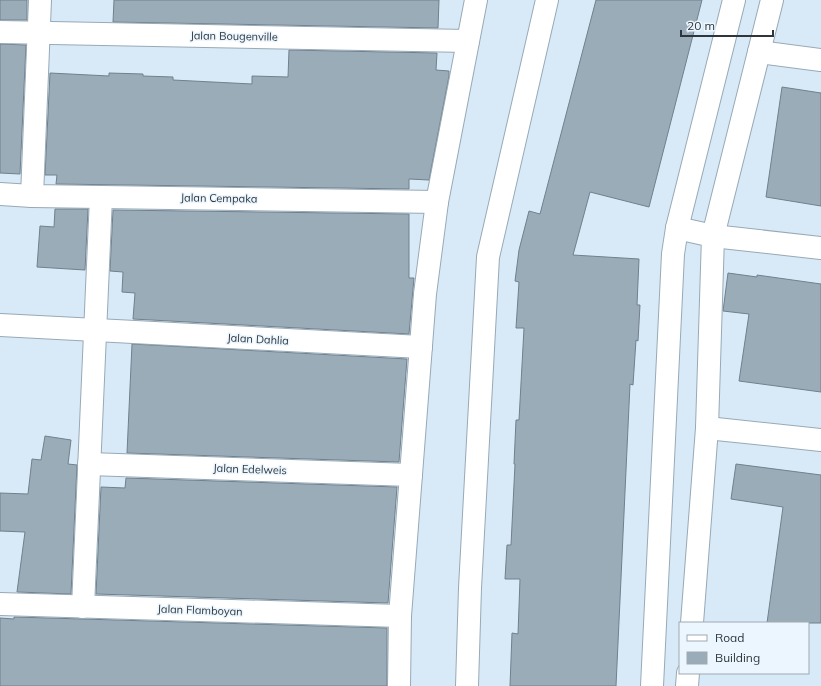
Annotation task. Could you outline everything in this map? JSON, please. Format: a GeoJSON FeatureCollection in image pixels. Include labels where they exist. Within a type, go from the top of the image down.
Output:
{"type":"FeatureCollection","features":[{"type":"Feature","properties":{"kind":"street"},"geometry":{"type":"LineString","coordinates":[[32,196],[40,0]]}},
{"type":"Feature","properties":{"kind":"street"},"geometry":{"type":"LineString","coordinates":[[399,686],[400,616],[425,294],[437,202],[476,0]]}},
{"type":"Feature","properties":{"kind":"street"},"geometry":{"type":"LineString","coordinates":[[467,686],[470,588],[488,257],[547,0]]}},
{"type":"Feature","properties":{"kind":"street"},"geometry":{"type":"LineString","coordinates":[[652,686],[673,254],[677,228],[734,0]]}},
{"type":"Feature","properties":{"kind":"street"},"geometry":{"type":"LineString","coordinates":[[692,622],[707,428],[713,236],[772,0]]}},
{"type":"Feature","properties":{"kind":"street","name":"Jalan Bougenville"},"geometry":{"type":"LineString","coordinates":[[0,32],[468,41]]}},
{"type":"Feature","properties":{"kind":"street"},"geometry":{"type":"LineString","coordinates":[[759,52],[821,60]]}},
{"type":"Feature","properties":{"kind":"street","name":"Jalan Cempaka"},"geometry":{"type":"LineString","coordinates":[[0,194],[32,196],[437,202]]}},
{"type":"Feature","properties":{"kind":"street"},"geometry":{"type":"LineString","coordinates":[[83,607],[101,197]]}},
{"type":"Feature","properties":{"kind":"street"},"geometry":{"type":"LineString","coordinates":[[677,228],[713,236],[821,248]]}},
{"type":"Feature","properties":{"kind":"street","name":"Jalan Dahlia"},"geometry":{"type":"LineString","coordinates":[[0,325],[421,347]]}},
{"type":"Feature","properties":{"kind":"street"},"geometry":{"type":"LineString","coordinates":[[707,428],[821,440]]}},
{"type":"Feature","properties":{"kind":"street","name":"Jalan Edelweis"},"geometry":{"type":"LineString","coordinates":[[90,464],[411,475]]}},
{"type":"Feature","properties":{"kind":"street","name":"Jalan Flamboyan"},"geometry":{"type":"LineString","coordinates":[[0,604],[400,616]]}},
{"type":"Feature","properties":{"kind":"street"},"geometry":{"type":"LineString","coordinates":[[687,686],[688,674]]}},
{"type":"Feature","properties":{"kind":"building"},"geometry":{"type":"Polygon","coordinates":[[[0,0],[27,0],[27,20],[0,20],[0,0]]]}},
{"type":"Feature","properties":{"kind":"building"},"geometry":{"type":"Polygon","coordinates":[[[114,0],[439,0],[438,28],[113,22],[114,0]]]}},
{"type":"Feature","properties":{"kind":"building"},"geometry":{"type":"Polygon","coordinates":[[[596,0],[702,0],[649,207],[590,192],[573,255],[639,259],[637,305],[640,305],[633,385],[630,384],[616,686],[510,686],[512,633],[518,634],[520,579],[505,579],[507,545],[511,545],[516,420],[519,420],[524,328],[516,328],[519,282],[515,281],[519,250],[529,211],[540,214],[596,0]]]}},
{"type":"Feature","properties":{"kind":"building"},"geometry":{"type":"Polygon","coordinates":[[[0,44],[26,45],[20,174],[0,173],[0,44]]]}},
{"type":"Feature","properties":{"kind":"building"},"geometry":{"type":"Polygon","coordinates":[[[289,50],[437,53],[436,70],[449,71],[449,76],[429,180],[409,179],[409,189],[56,184],[57,175],[45,175],[50,73],[109,76],[109,73],[143,74],[143,76],[173,77],[173,80],[252,84],[252,76],[288,77],[289,50]]]}},
{"type":"Feature","properties":{"kind":"building"},"geometry":{"type":"Polygon","coordinates":[[[782,87],[821,93],[821,206],[766,197],[782,87]]]}},
{"type":"Feature","properties":{"kind":"building"},"geometry":{"type":"Polygon","coordinates":[[[55,209],[88,209],[85,270],[37,267],[40,226],[54,227],[55,209]]]}},
{"type":"Feature","properties":{"kind":"building"},"geometry":{"type":"Polygon","coordinates":[[[113,210],[409,214],[409,278],[414,278],[409,334],[133,319],[135,293],[122,292],[123,272],[110,271],[113,210]]]}},
{"type":"Feature","properties":{"kind":"building"},"geometry":{"type":"Polygon","coordinates":[[[728,273],[757,277],[757,275],[821,284],[821,392],[739,381],[749,314],[723,311],[728,273]]]}},
{"type":"Feature","properties":{"kind":"building"},"geometry":{"type":"Polygon","coordinates":[[[132,344],[407,359],[399,462],[127,453],[132,344]]]}},
{"type":"Feature","properties":{"kind":"building"},"geometry":{"type":"Polygon","coordinates":[[[45,436],[71,440],[68,464],[77,465],[71,594],[17,592],[25,532],[0,531],[0,493],[28,494],[32,459],[41,460],[45,436]]]}},
{"type":"Feature","properties":{"kind":"building"},"geometry":{"type":"Polygon","coordinates":[[[736,464],[821,475],[821,623],[767,622],[783,507],[731,499],[736,464]]]}},
{"type":"Feature","properties":{"kind":"building"},"geometry":{"type":"Polygon","coordinates":[[[126,478],[397,487],[388,603],[96,594],[101,487],[125,488],[126,478]]]}},
{"type":"Feature","properties":{"kind":"building"},"geometry":{"type":"Polygon","coordinates":[[[14,617],[387,628],[387,686],[0,686],[0,618],[14,619],[14,617]]]}}]}
